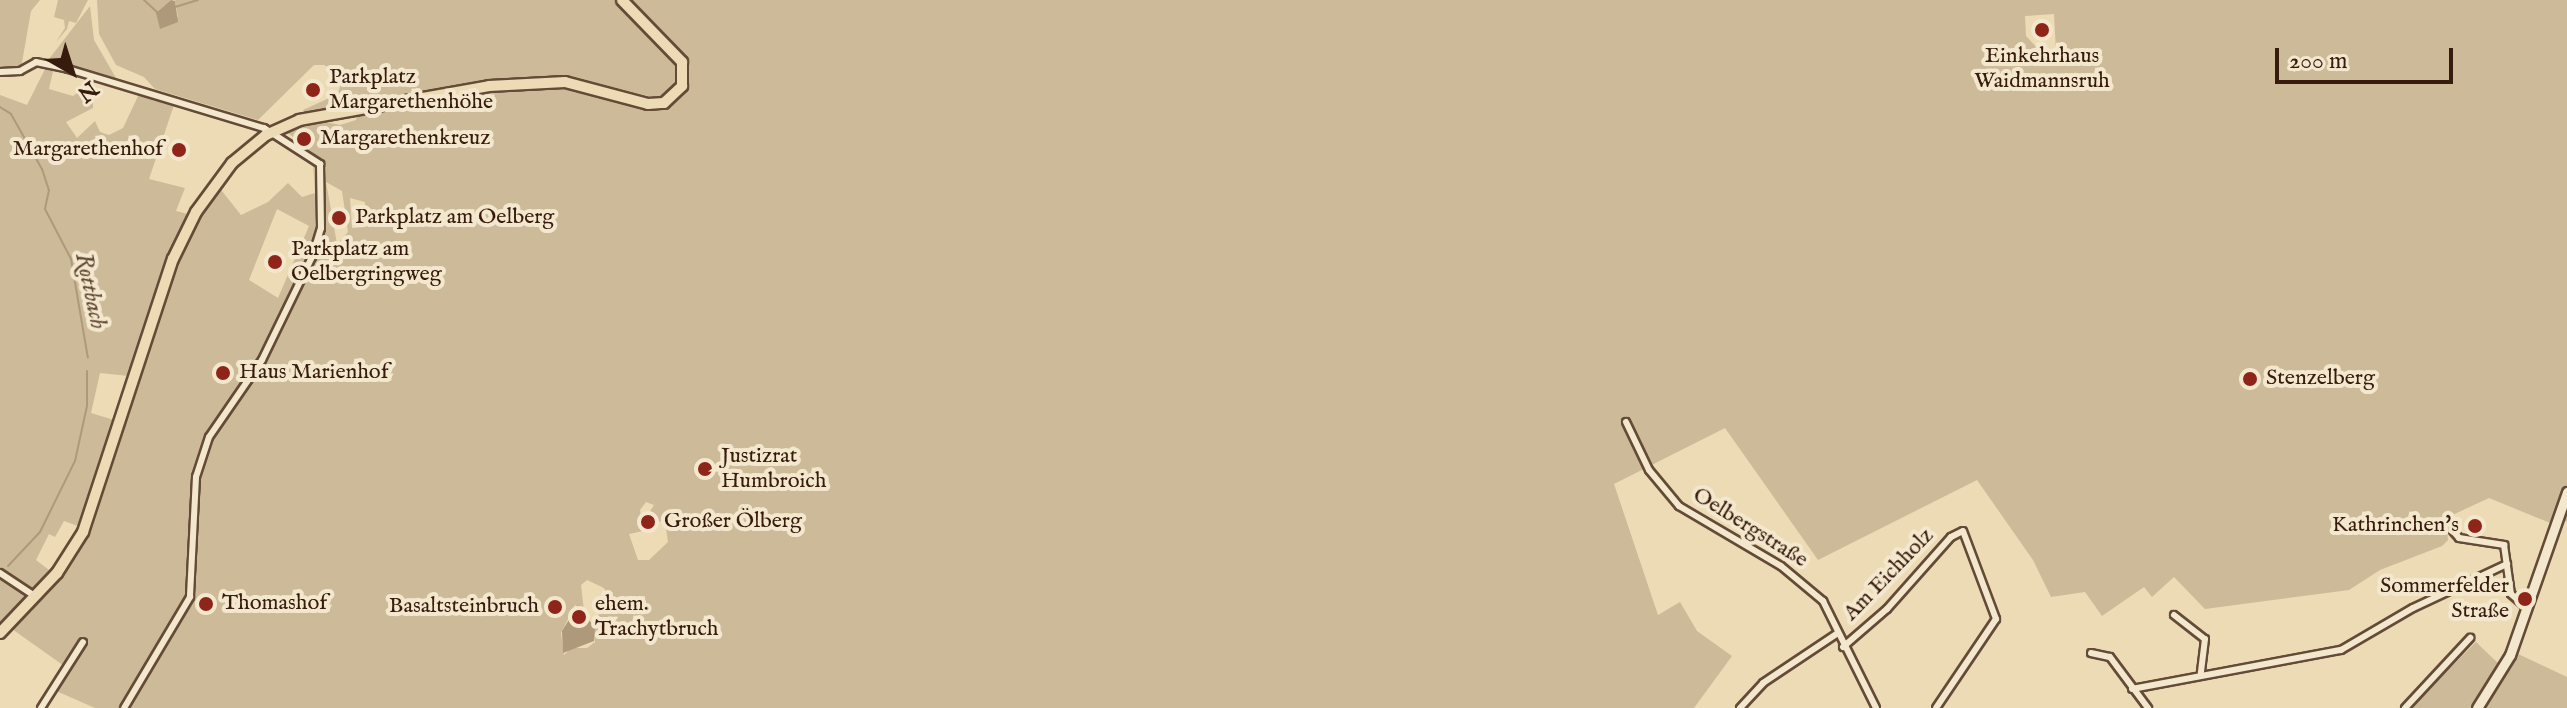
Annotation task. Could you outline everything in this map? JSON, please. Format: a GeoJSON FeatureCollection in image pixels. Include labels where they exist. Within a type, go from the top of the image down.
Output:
{"type":"FeatureCollection","features":[{"type":"Feature","properties":{"kind":"main road"},"geometry":{"type":"LineString","coordinates":[[0,633],[67,560],[90,517],[166,280],[190,223],[232,163],[272,132],[323,114],[419,98],[545,81],[597,87],[648,104],[664,103],[682,86],[682,62],[622,0]]}},
{"type":"Feature","properties":{"kind":"main road"},"geometry":{"type":"LineString","coordinates":[[2477,708],[2504,668],[2567,492]]}},
{"type":"Feature","properties":{"kind":"street"},"geometry":{"type":"LineString","coordinates":[[0,72],[20,71],[36,62],[272,132],[320,164],[321,228],[312,257],[262,360],[209,437],[196,477],[190,597],[124,708]]}},
{"type":"Feature","properties":{"kind":"street","name":"Oelbergstraße"},"geometry":{"type":"LineString","coordinates":[[1626,422],[1649,470],[1679,506],[1800,578],[1823,601],[1843,647],[1876,708]]}},
{"type":"Feature","properties":{"kind":"street","name":"Am Eichholz"},"geometry":{"type":"LineString","coordinates":[[1843,647],[1887,609],[1951,537],[1963,531],[1996,619],[1936,708]]}},
{"type":"Feature","properties":{"kind":"street"},"geometry":{"type":"LineString","coordinates":[[2453,531],[2459,538],[2502,543],[2511,594],[2527,608]]}},
{"type":"Feature","properties":{"kind":"street"},"geometry":{"type":"LineString","coordinates":[[2132,689],[2201,673],[2341,650],[2507,564]]}},
{"type":"Feature","properties":{"kind":"street"},"geometry":{"type":"LineString","coordinates":[[0,573],[36,597]]}},
{"type":"Feature","properties":{"kind":"street"},"geometry":{"type":"LineString","coordinates":[[2174,615],[2205,639],[2201,673]]}},
{"type":"Feature","properties":{"kind":"street"},"geometry":{"type":"LineString","coordinates":[[1740,708],[1763,683],[1838,633]]}},
{"type":"Feature","properties":{"kind":"street"},"geometry":{"type":"LineString","coordinates":[[2405,708],[2470,638]]}},
{"type":"Feature","properties":{"kind":"street"},"geometry":{"type":"LineString","coordinates":[[41,708],[83,642]]}},
{"type":"Feature","properties":{"kind":"street"},"geometry":{"type":"LineString","coordinates":[[2091,653],[2110,657],[2148,708]]}},
{"type":"Feature","properties":{"kind":"shaded area"},"geometry":{"type":"Polygon","coordinates":[[[0,0],[40,0],[31,11],[21,68],[0,71],[0,0]]]}},
{"type":"Feature","properties":{"kind":"shaded area"},"geometry":{"type":"Polygon","coordinates":[[[58,0],[88,0],[76,23],[69,21],[67,29],[56,42],[65,28],[64,20],[54,17],[58,0]]]}},
{"type":"Feature","properties":{"kind":"shaded area"},"geometry":{"type":"Polygon","coordinates":[[[97,0],[171,0],[156,13],[178,17],[175,0],[617,0],[677,61],[679,80],[660,99],[593,82],[547,78],[305,114],[303,110],[338,94],[340,86],[325,65],[314,65],[258,120],[155,89],[144,77],[116,65],[99,34],[97,0]]]}},
{"type":"Feature","properties":{"kind":"shaded area"},"geometry":{"type":"Polygon","coordinates":[[[171,0],[175,1],[178,22],[160,29],[156,13],[171,0]]]}},
{"type":"Feature","properties":{"kind":"shaded area"},"geometry":{"type":"Polygon","coordinates":[[[628,0],[2567,0],[2567,521],[2555,525],[2489,498],[2446,518],[2448,540],[2442,546],[2380,570],[2349,590],[2205,609],[2174,577],[2152,597],[2144,587],[2102,616],[2085,592],[2051,597],[2033,560],[1977,480],[1818,560],[1725,428],[1614,484],[1658,615],[1680,602],[1697,631],[1732,656],[1694,708],[125,708],[143,671],[121,708],[95,708],[54,690],[67,668],[12,629],[60,579],[80,545],[175,261],[194,218],[218,186],[241,215],[268,202],[288,183],[302,197],[315,193],[313,164],[319,158],[288,133],[320,121],[340,125],[356,120],[358,110],[504,88],[562,85],[646,109],[672,104],[687,83],[684,56],[628,0]],[[2054,14],[2025,16],[2026,36],[2041,52],[2056,52],[2054,14]],[[326,182],[337,244],[348,232],[342,191],[326,182]],[[350,198],[352,228],[366,227],[365,202],[350,198]],[[277,209],[249,280],[278,298],[309,226],[277,209]],[[646,502],[640,510],[643,531],[629,534],[638,560],[649,560],[668,542],[665,521],[653,522],[649,513],[654,505],[646,502]],[[587,580],[581,585],[584,611],[575,605],[561,633],[564,655],[571,648],[587,648],[595,642],[592,620],[612,604],[604,588],[587,580]]]}},
{"type":"Feature","properties":{"kind":"shaded area"},"geometry":{"type":"Polygon","coordinates":[[[90,6],[94,40],[116,78],[49,59],[90,6]]]}},
{"type":"Feature","properties":{"kind":"shaded area"},"geometry":{"type":"Polygon","coordinates":[[[46,67],[53,71],[49,89],[73,96],[83,89],[93,99],[93,108],[66,122],[77,138],[95,121],[100,132],[109,135],[123,128],[139,94],[175,102],[149,179],[185,188],[176,211],[188,214],[168,257],[129,376],[100,373],[91,413],[114,420],[78,526],[64,521],[55,537],[49,534],[36,560],[49,570],[0,624],[0,95],[27,105],[46,67]]]}},
{"type":"Feature","properties":{"kind":"shaded area"},"geometry":{"type":"Polygon","coordinates":[[[578,605],[595,628],[594,641],[563,653],[562,631],[578,605]]]}},
{"type":"Feature","properties":{"kind":"shaded area"},"geometry":{"type":"Polygon","coordinates":[[[2476,642],[2500,665],[2471,708],[2410,708],[2476,642]]]}},
{"type":"Feature","properties":{"kind":"shaded area"},"geometry":{"type":"Polygon","coordinates":[[[2516,653],[2567,677],[2567,708],[2482,708],[2516,653]]]}},
{"type":"Feature","properties":{"kind":"waterway"},"geometry":{"type":"LineString","coordinates":[[144,0],[157,12]]}},
{"type":"Feature","properties":{"kind":"waterway"},"geometry":{"type":"LineString","coordinates":[[175,7],[198,0]]}},
{"type":"Feature","properties":{"kind":"waterway","name":"Rottbach"},"geometry":{"type":"LineString","coordinates":[[0,107],[11,114],[42,169],[49,190],[45,209],[71,259],[88,358]]}},
{"type":"Feature","properties":{"kind":"waterway","name":"Rottbach"},"geometry":{"type":"LineString","coordinates":[[8,566],[40,532],[75,461],[87,406],[87,371]]}},
{"type":"Feature","properties":{"kind":"place","name":"Einkehrhaus Waidmannsruh"},"geometry":{"type":"Point","coordinates":[2042,30]}},
{"type":"Feature","properties":{"kind":"place","name":"Parkplatz Margarethenhöhe"},"geometry":{"type":"Point","coordinates":[313,90]}},
{"type":"Feature","properties":{"kind":"place","name":"Margarethenkreuz"},"geometry":{"type":"Point","coordinates":[304,139]}},
{"type":"Feature","properties":{"kind":"place","name":"Margarethenhof"},"geometry":{"type":"Point","coordinates":[179,150]}},
{"type":"Feature","properties":{"kind":"place","name":"Parkplatz am Oelberg"},"geometry":{"type":"Point","coordinates":[339,218]}},
{"type":"Feature","properties":{"kind":"place","name":"Parkplatz am Oelbergringweg"},"geometry":{"type":"Point","coordinates":[275,262]}},
{"type":"Feature","properties":{"kind":"place","name":"Haus Marienhof"},"geometry":{"type":"Point","coordinates":[223,373]}},
{"type":"Feature","properties":{"kind":"place","name":"Stenzelberg"},"geometry":{"type":"Point","coordinates":[2250,379]}},
{"type":"Feature","properties":{"kind":"place","name":"Justizrat Humbroich"},"geometry":{"type":"Point","coordinates":[705,469]}},
{"type":"Feature","properties":{"kind":"place","name":"Großer Ölberg"},"geometry":{"type":"Point","coordinates":[648,522]}},
{"type":"Feature","properties":{"kind":"place","name":"Kathrinchen's"},"geometry":{"type":"Point","coordinates":[2475,526]}},
{"type":"Feature","properties":{"kind":"place","name":"Sommerfelder Straße"},"geometry":{"type":"Point","coordinates":[2525,599]}},
{"type":"Feature","properties":{"kind":"place","name":"Thomashof"},"geometry":{"type":"Point","coordinates":[206,604]}},
{"type":"Feature","properties":{"kind":"place","name":"Basaltsteinbruch"},"geometry":{"type":"Point","coordinates":[555,607]}},
{"type":"Feature","properties":{"kind":"place","name":"ehem. Trachytbruch"},"geometry":{"type":"Point","coordinates":[579,617]}}]}
